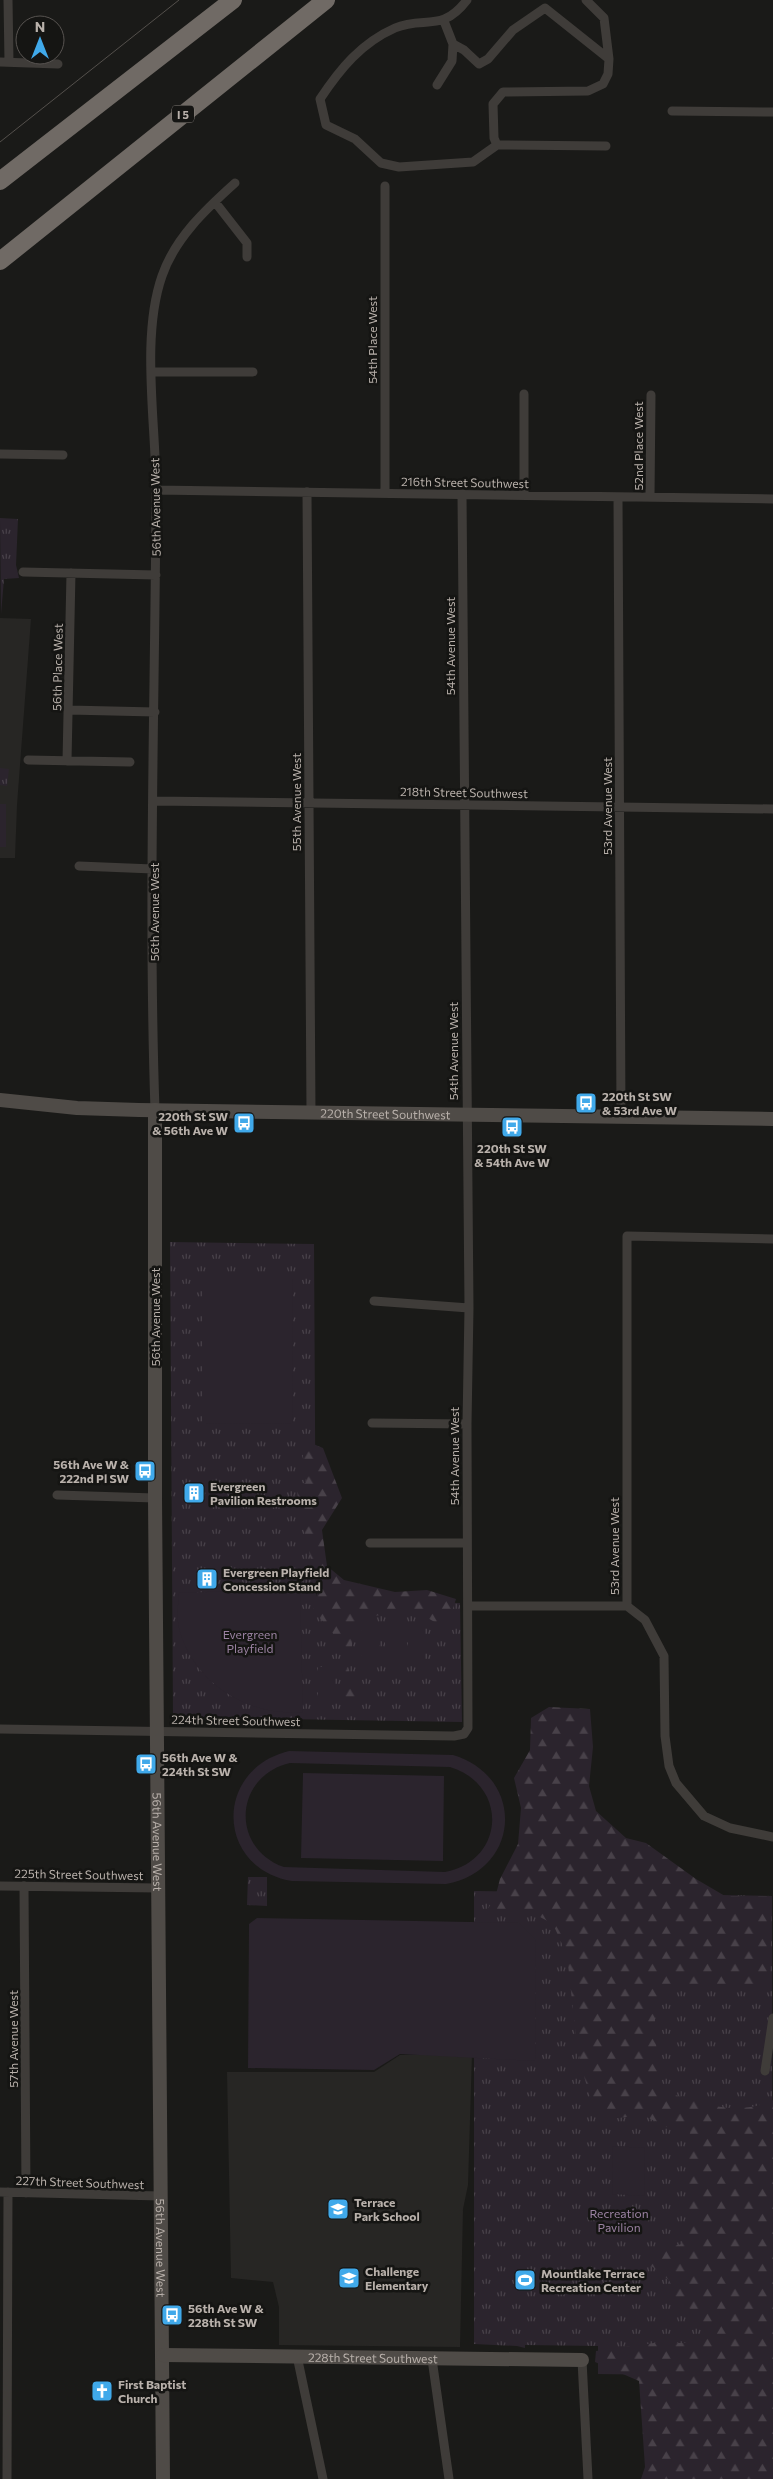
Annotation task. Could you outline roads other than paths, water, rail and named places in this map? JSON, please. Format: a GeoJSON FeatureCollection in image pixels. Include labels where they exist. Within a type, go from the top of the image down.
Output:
{"type":"FeatureCollection","features":[{"type":"Feature","properties":{"kind":"highway"},"geometry":{"type":"LineString","coordinates":[[0,181],[233,0]]}},
{"type":"Feature","properties":{"kind":"highway","name":"I 5"},"geometry":{"type":"LineString","coordinates":[[0,261],[326,0]]}},
{"type":"Feature","properties":{"kind":"highway"},"geometry":{"type":"LineString","coordinates":[[0,269],[41,228]]}},
{"type":"Feature","properties":{"kind":"main road","name":"220th Street Southwest"},"geometry":{"type":"LineString","coordinates":[[0,1100],[77,1108],[155,1110],[773,1119]]}},
{"type":"Feature","properties":{"kind":"main road","name":"56th Avenue West"},"geometry":{"type":"LineString","coordinates":[[155,1110],[155,1498],[163,2479]]}},
{"type":"Feature","properties":{"kind":"main road","name":"228th Street Southwest"},"geometry":{"type":"LineString","coordinates":[[162,2355],[582,2360]]}},
{"type":"Feature","properties":{"kind":"street"},"geometry":{"type":"LineString","coordinates":[[5,62],[8,0]]}},
{"type":"Feature","properties":{"kind":"street"},"geometry":{"type":"LineString","coordinates":[[467,0],[444,21],[397,27],[369,41],[341,69],[320,99],[326,125],[356,139],[381,163],[399,167],[472,162],[497,145],[606,146]]}},
{"type":"Feature","properties":{"kind":"street"},"geometry":{"type":"LineString","coordinates":[[497,145],[494,138],[494,104],[503,92],[588,91],[603,84],[608,74],[609,59],[604,18],[586,0]]}},
{"type":"Feature","properties":{"kind":"street"},"geometry":{"type":"LineString","coordinates":[[453,44],[479,64],[488,59],[513,30],[545,8],[609,59]]}},
{"type":"Feature","properties":{"kind":"street"},"geometry":{"type":"LineString","coordinates":[[437,85],[452,61],[453,44],[444,21]]}},
{"type":"Feature","properties":{"kind":"street"},"geometry":{"type":"LineString","coordinates":[[672,111],[773,112]]}},
{"type":"Feature","properties":{"kind":"street","name":"56th Avenue West"},"geometry":{"type":"LineString","coordinates":[[155,1110],[153,869],[156,490],[152,372],[153,314],[162,275],[188,229],[214,202],[236,183]]}},
{"type":"Feature","properties":{"kind":"street","name":"54th Place West"},"geometry":{"type":"LineString","coordinates":[[384,186],[385,493]]}},
{"type":"Feature","properties":{"kind":"street"},"geometry":{"type":"LineString","coordinates":[[214,202],[247,243],[247,257]]}},
{"type":"Feature","properties":{"kind":"street"},"geometry":{"type":"LineString","coordinates":[[152,372],[253,372]]}},
{"type":"Feature","properties":{"kind":"street"},"geometry":{"type":"LineString","coordinates":[[524,394],[524,495]]}},
{"type":"Feature","properties":{"kind":"street","name":"52nd Place West"},"geometry":{"type":"LineString","coordinates":[[650,497],[651,395]]}},
{"type":"Feature","properties":{"kind":"street"},"geometry":{"type":"LineString","coordinates":[[0,454],[63,455]]}},
{"type":"Feature","properties":{"kind":"street","name":"216th Street Southwest"},"geometry":{"type":"LineString","coordinates":[[156,490],[773,499]]}},
{"type":"Feature","properties":{"kind":"street","name":"55th Avenue West"},"geometry":{"type":"LineString","coordinates":[[307,492],[311,1112]]}},
{"type":"Feature","properties":{"kind":"street","name":"54th Avenue West"},"geometry":{"type":"LineString","coordinates":[[462,494],[469,1308],[467,1424],[468,1728]]}},
{"type":"Feature","properties":{"kind":"street","name":"53rd Avenue West"},"geometry":{"type":"LineString","coordinates":[[618,497],[621,1116]]}},
{"type":"Feature","properties":{"kind":"street"},"geometry":{"type":"LineString","coordinates":[[23,572],[156,575]]}},
{"type":"Feature","properties":{"kind":"street","name":"56th Place West"},"geometry":{"type":"LineString","coordinates":[[67,761],[72,573]]}},
{"type":"Feature","properties":{"kind":"street"},"geometry":{"type":"LineString","coordinates":[[69,710],[155,712]]}},
{"type":"Feature","properties":{"kind":"street"},"geometry":{"type":"LineString","coordinates":[[28,760],[130,762]]}},
{"type":"Feature","properties":{"kind":"street","name":"218th Street Southwest"},"geometry":{"type":"LineString","coordinates":[[154,801],[773,809]]}},
{"type":"Feature","properties":{"kind":"street"},"geometry":{"type":"LineString","coordinates":[[79,866],[153,869]]}},
{"type":"Feature","properties":{"kind":"street","name":"53rd Avenue West"},"geometry":{"type":"LineString","coordinates":[[773,1239],[627,1236],[627,1606],[645,1620],[664,1656],[665,1736],[669,1766],[676,1783],[704,1816],[730,1828],[773,1837]]}},
{"type":"Feature","properties":{"kind":"street"},"geometry":{"type":"LineString","coordinates":[[374,1301],[469,1308]]}},
{"type":"Feature","properties":{"kind":"street"},"geometry":{"type":"LineString","coordinates":[[372,1423],[467,1424]]}},
{"type":"Feature","properties":{"kind":"street"},"geometry":{"type":"LineString","coordinates":[[57,1495],[155,1498]]}},
{"type":"Feature","properties":{"kind":"street"},"geometry":{"type":"LineString","coordinates":[[370,1543],[467,1543]]}},
{"type":"Feature","properties":{"kind":"street"},"geometry":{"type":"LineString","coordinates":[[468,1606],[627,1606]]}},
{"type":"Feature","properties":{"kind":"street","name":"224th Street Southwest"},"geometry":{"type":"LineString","coordinates":[[0,1729],[454,1736],[464,1734],[468,1728]]}},
{"type":"Feature","properties":{"kind":"street","name":"225th Street Southwest"},"geometry":{"type":"LineString","coordinates":[[0,1886],[158,1888]]}},
{"type":"Feature","properties":{"kind":"street","name":"57th Avenue West"},"geometry":{"type":"LineString","coordinates":[[24,1886],[26,2192]]}},
{"type":"Feature","properties":{"kind":"street"},"geometry":{"type":"LineString","coordinates":[[765,2071],[773,2018]]}},
{"type":"Feature","properties":{"kind":"street"},"geometry":{"type":"LineString","coordinates":[[4,2192],[7,2479]]}},
{"type":"Feature","properties":{"kind":"street","name":"227th Street Southwest"},"geometry":{"type":"LineString","coordinates":[[4,2192],[160,2196]]}},
{"type":"Feature","properties":{"kind":"street"},"geometry":{"type":"LineString","coordinates":[[297,2356],[323,2479]]}},
{"type":"Feature","properties":{"kind":"street"},"geometry":{"type":"LineString","coordinates":[[432,2359],[449,2479]]}},
{"type":"Feature","properties":{"kind":"street"},"geometry":{"type":"LineString","coordinates":[[582,2360],[588,2479]]}},
{"type":"Feature","properties":{"kind":"tram line"},"geometry":{"type":"LineString","coordinates":[[0,142],[179,0]]}},
{"type":"Feature","properties":{"kind":"place","name":"220th St SW & 53rd Ave W"},"geometry":{"type":"Point","coordinates":[586,1103]}},
{"type":"Feature","properties":{"kind":"place","name":"220th St SW & 56th Ave W"},"geometry":{"type":"Point","coordinates":[244,1123]}},
{"type":"Feature","properties":{"kind":"place","name":"220th St SW & 54th Ave W"},"geometry":{"type":"Point","coordinates":[512,1127]}},
{"type":"Feature","properties":{"kind":"place","name":"56th Ave W & 222nd Pl SW"},"geometry":{"type":"Point","coordinates":[145,1471]}},
{"type":"Feature","properties":{"kind":"place","name":"Evergreen Pavilion Restrooms"},"geometry":{"type":"Point","coordinates":[194,1493]}},
{"type":"Feature","properties":{"kind":"place","name":"Evergreen Playfield Concession Stand"},"geometry":{"type":"Point","coordinates":[207,1579]}},
{"type":"Feature","properties":{"kind":"place","name":"56th Ave W & 224th St SW"},"geometry":{"type":"Point","coordinates":[146,1764]}},
{"type":"Feature","properties":{"kind":"place","name":"Terrace Park School"},"geometry":{"type":"Point","coordinates":[338,2209]}},
{"type":"Feature","properties":{"kind":"place","name":"Challenge Elementary"},"geometry":{"type":"Point","coordinates":[349,2278]}},
{"type":"Feature","properties":{"kind":"place","name":"Mountlake Terrace Recreation Center"},"geometry":{"type":"Point","coordinates":[525,2280]}},
{"type":"Feature","properties":{"kind":"place","name":"56th Ave W & 228th St SW"},"geometry":{"type":"Point","coordinates":[172,2315]}},
{"type":"Feature","properties":{"kind":"place","name":"First Baptist Church"},"geometry":{"type":"Point","coordinates":[102,2391]}},
{"type":"Feature","properties":{"kind":"park label","name":"Evergreen Playfield"},"geometry":{"type":"Point","coordinates":[250,1641]}},
{"type":"Feature","properties":{"kind":"park label","name":"Recreation Pavilion"},"geometry":{"type":"Point","coordinates":[619,2220]}}]}
